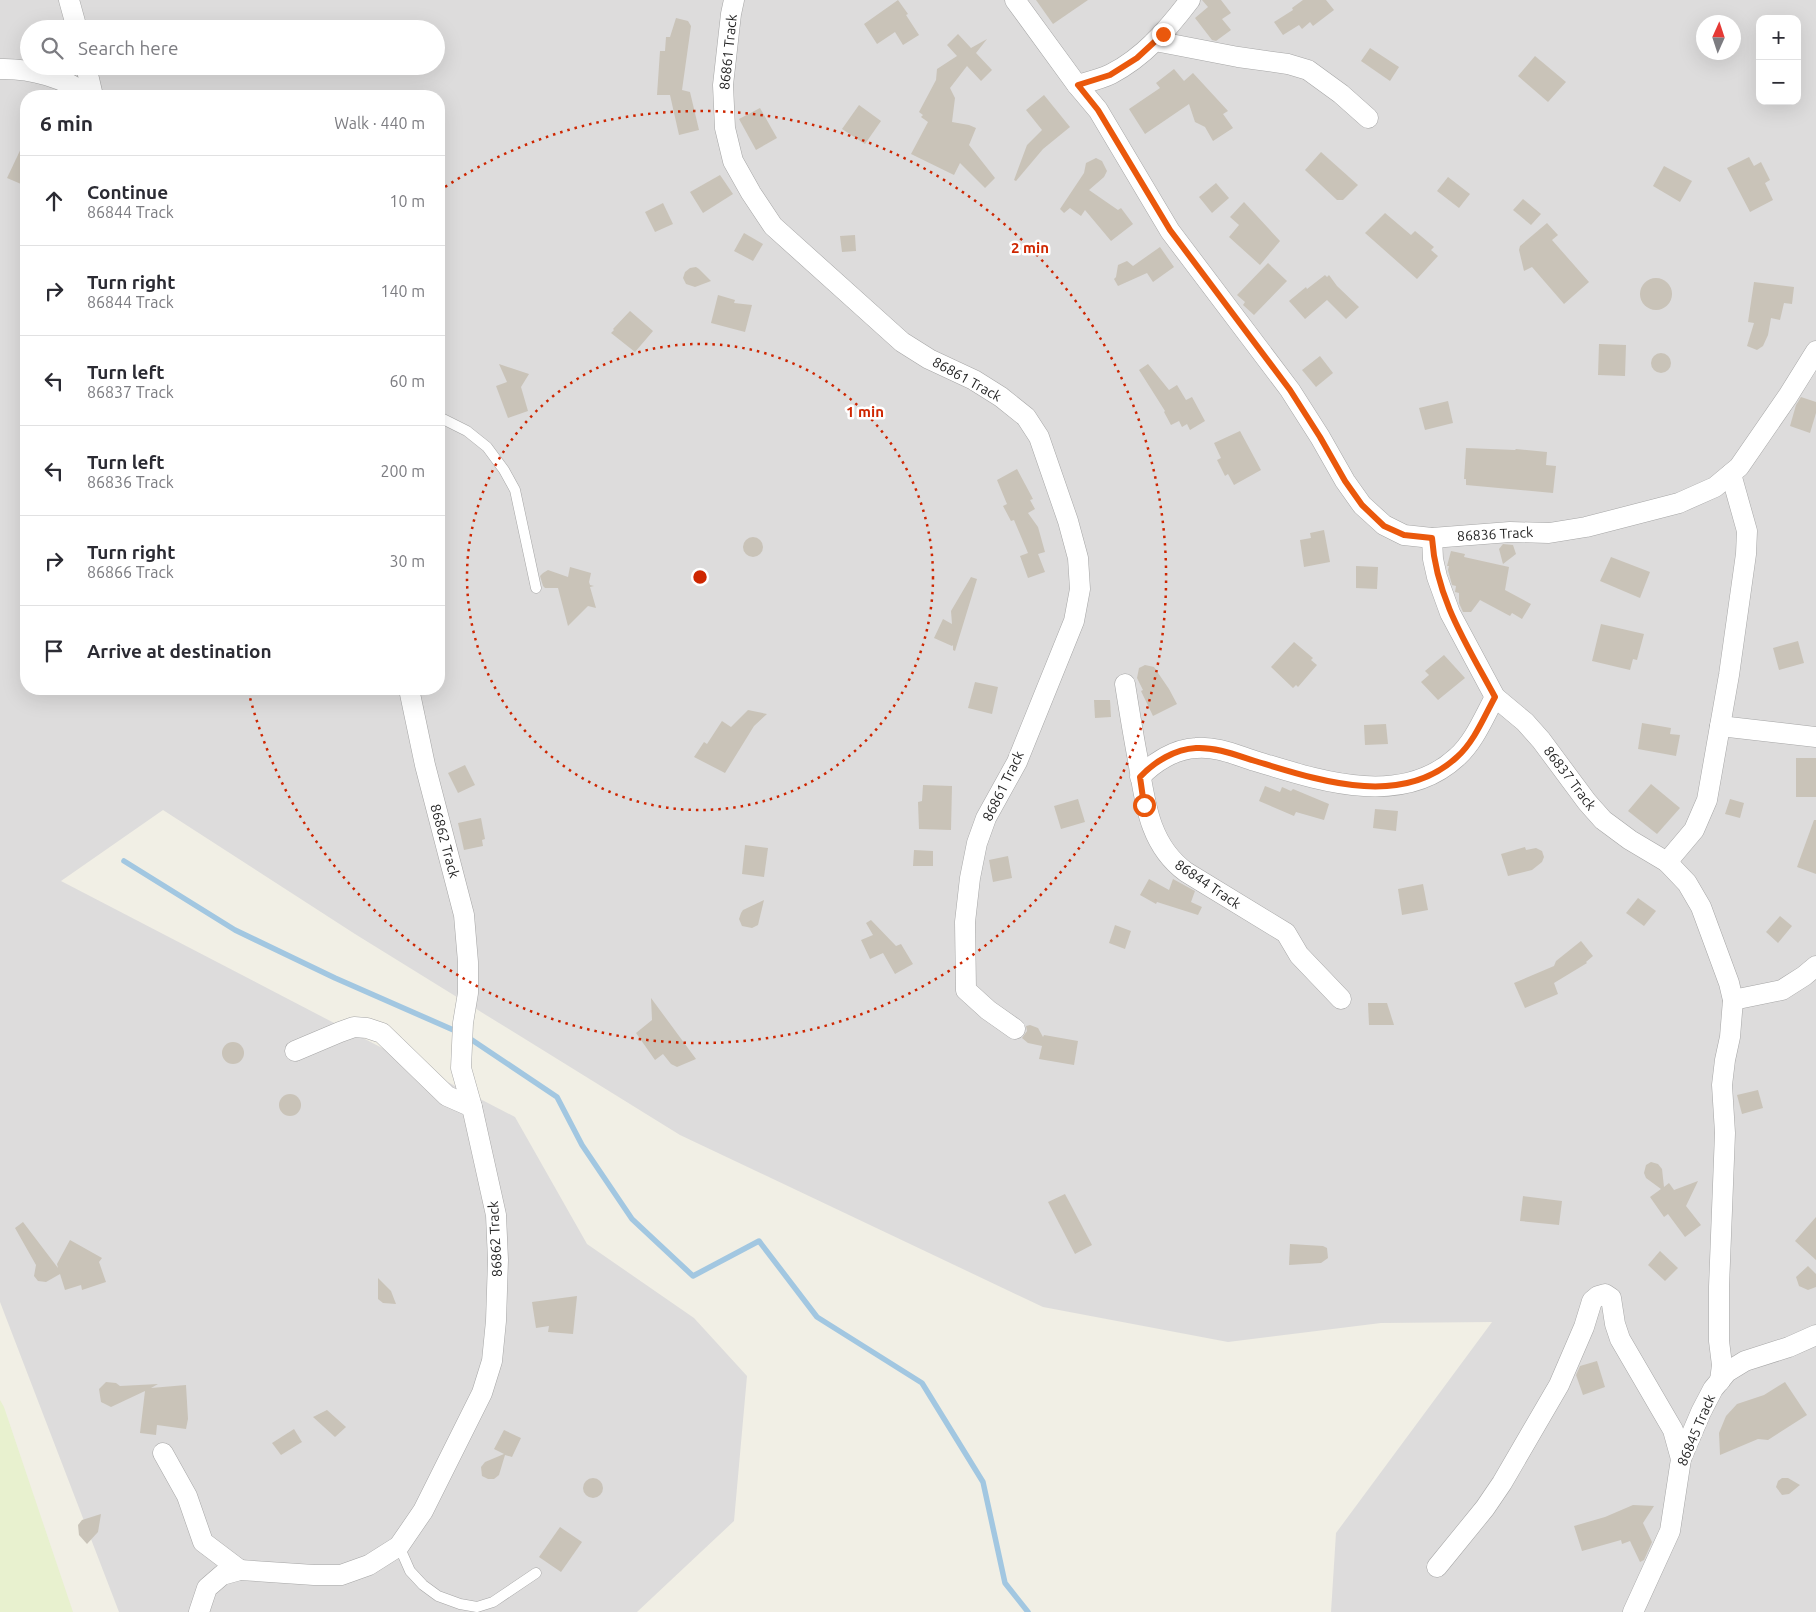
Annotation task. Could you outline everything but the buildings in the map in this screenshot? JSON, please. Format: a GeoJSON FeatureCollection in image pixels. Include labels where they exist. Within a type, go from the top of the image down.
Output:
{"type":"FeatureCollection","features":[{"type":"Feature","properties":{"kind":"street"},"geometry":{"type":"LineString","coordinates":[[69,0],[75,20]]}},
{"type":"Feature","properties":{"kind":"street","name":"86861 Track"},"geometry":{"type":"LineString","coordinates":[[734,0],[723,85],[725,128],[733,161],[751,193],[773,226],[902,342],[929,359],[974,380],[1001,397],[1026,417],[1039,437],[1068,521],[1078,558],[1080,590],[1074,621],[1017,762],[986,818],[977,844],[970,878],[965,922],[966,990],[988,1010],[1015,1029]]}},
{"type":"Feature","properties":{"kind":"street","name":"86836 Track"},"geometry":{"type":"LineString","coordinates":[[1015,0],[1098,110],[1170,230],[1290,390],[1345,481],[1362,505],[1384,526],[1404,535],[1432,538],[1510,532],[1549,532],[1586,527],[1679,503],[1715,488],[1739,467],[1816,351]]}},
{"type":"Feature","properties":{"kind":"street"},"geometry":{"type":"LineString","coordinates":[[1078,85],[1110,75],[1137,58],[1163,34],[1190,0]]}},
{"type":"Feature","properties":{"kind":"street"},"geometry":{"type":"LineString","coordinates":[[1155,41],[1238,57],[1288,64],[1308,70],[1341,94],[1368,118]]}},
{"type":"Feature","properties":{"kind":"street"},"geometry":{"type":"LineString","coordinates":[[0,69],[20,71]]}},
{"type":"Feature","properties":{"kind":"street"},"geometry":{"type":"LineString","coordinates":[[40,75],[58,79],[81,90]]}},
{"type":"Feature","properties":{"kind":"street"},"geometry":{"type":"LineString","coordinates":[[88,75],[90,90]]}},
{"type":"Feature","properties":{"kind":"street"},"geometry":{"type":"LineString","coordinates":[[1667,862],[1694,830],[1707,800],[1729,675],[1746,554],[1747,531],[1731,474]]}},
{"type":"Feature","properties":{"kind":"street","name":"86837 Track"},"geometry":{"type":"LineString","coordinates":[[1432,538],[1433,559],[1437,577],[1450,613],[1495,697],[1525,722],[1541,740],[1587,802],[1603,820],[1630,840],[1667,862],[1687,883],[1701,907],[1734,1000]]}},
{"type":"Feature","properties":{"kind":"street","name":"86844 Track"},"geometry":{"type":"LineString","coordinates":[[1125,684],[1144,805],[1151,824],[1165,851],[1173,862],[1239,906],[1286,933],[1299,954],[1341,999]]}},
{"type":"Feature","properties":{"kind":"street","name":"86862 Track"},"geometry":{"type":"LineString","coordinates":[[199,1612],[207,1588],[222,1575],[240,1570],[341,1575],[370,1566],[399,1546],[423,1511],[482,1393],[492,1361],[496,1321],[498,1260],[496,1215],[472,1107],[461,1068],[463,1023],[468,994],[468,962],[464,915],[425,765],[410,695]]}},
{"type":"Feature","properties":{"kind":"street"},"geometry":{"type":"LineString","coordinates":[[1140,777],[1151,766],[1164,758],[1195,748],[1214,749],[1303,776],[1339,783],[1374,786],[1399,785],[1432,774],[1446,767],[1458,756],[1482,722],[1495,697]]}},
{"type":"Feature","properties":{"kind":"street"},"geometry":{"type":"LineString","coordinates":[[1720,726],[1816,737]]}},
{"type":"Feature","properties":{"kind":"street"},"geometry":{"type":"LineString","coordinates":[[1720,1381],[1722,1365],[1719,1341],[1719,1288],[1725,1133],[1722,1085],[1734,1000],[1782,990],[1816,966]]}},
{"type":"Feature","properties":{"kind":"street"},"geometry":{"type":"LineString","coordinates":[[295,1051],[354,1027],[367,1028],[382,1033],[447,1096],[472,1107]]}},
{"type":"Feature","properties":{"kind":"street"},"geometry":{"type":"LineString","coordinates":[[1437,1567],[1486,1508],[1502,1484],[1559,1385],[1574,1352],[1592,1301],[1598,1296],[1605,1294],[1611,1298],[1615,1324],[1620,1339],[1673,1430],[1681,1459]]}},
{"type":"Feature","properties":{"kind":"street","name":"86845 Track"},"geometry":{"type":"LineString","coordinates":[[1633,1612],[1670,1531],[1673,1501],[1681,1459],[1713,1389],[1727,1372],[1745,1361],[1789,1347],[1816,1335]]}},
{"type":"Feature","properties":{"kind":"street"},"geometry":{"type":"LineString","coordinates":[[163,1453],[187,1496],[203,1542],[240,1570]]}},
{"type":"Feature","properties":{"kind":"lane"},"geometry":{"type":"LineString","coordinates":[[445,420],[467,431],[487,447],[504,470],[515,490],[536,588]]}},
{"type":"Feature","properties":{"kind":"lane"},"geometry":{"type":"LineString","coordinates":[[399,1546],[410,1571],[423,1585],[438,1596],[469,1606],[477,1607],[492,1602],[536,1573]]}},
{"type":"Feature","properties":{"kind":"shaded area"},"geometry":{"type":"Polygon","coordinates":[[[0,0],[1816,0],[1816,1612],[1331,1612],[1336,1533],[1492,1322],[1381,1323],[1228,1342],[1043,1307],[680,1135],[355,934],[163,810],[61,881],[515,1117],[587,1244],[694,1318],[747,1376],[734,1521],[637,1612],[119,1612],[0,1302],[0,0]]]}},
{"type":"Feature","properties":{"kind":"green space"},"geometry":{"type":"Polygon","coordinates":[[[0,1400],[4,1407],[73,1612],[0,1612],[0,1400]]]}},
{"type":"Feature","properties":{"kind":"waterway"},"geometry":{"type":"LineString","coordinates":[[124,861],[235,930],[335,978],[458,1032]]}},
{"type":"Feature","properties":{"kind":"waterway"},"geometry":{"type":"LineString","coordinates":[[466,1036],[557,1097],[582,1145],[632,1219],[693,1276],[759,1241],[817,1317],[922,1383],[983,1482],[1005,1583],[1028,1612]]}},
{"type":"Feature","properties":{"kind":"route"},"geometry":{"type":"LineString","coordinates":[[1144,805],[1140,777],[1151,766],[1164,758],[1195,748],[1214,749],[1303,776],[1339,783],[1374,786],[1399,785],[1416,780],[1446,767],[1458,756],[1482,722],[1495,697],[1450,613],[1437,577],[1433,559],[1432,538],[1404,535],[1384,526],[1362,505],[1345,481],[1290,390],[1170,230],[1119,143],[1098,110],[1078,85],[1110,75],[1137,58],[1163,34]]}}]}
